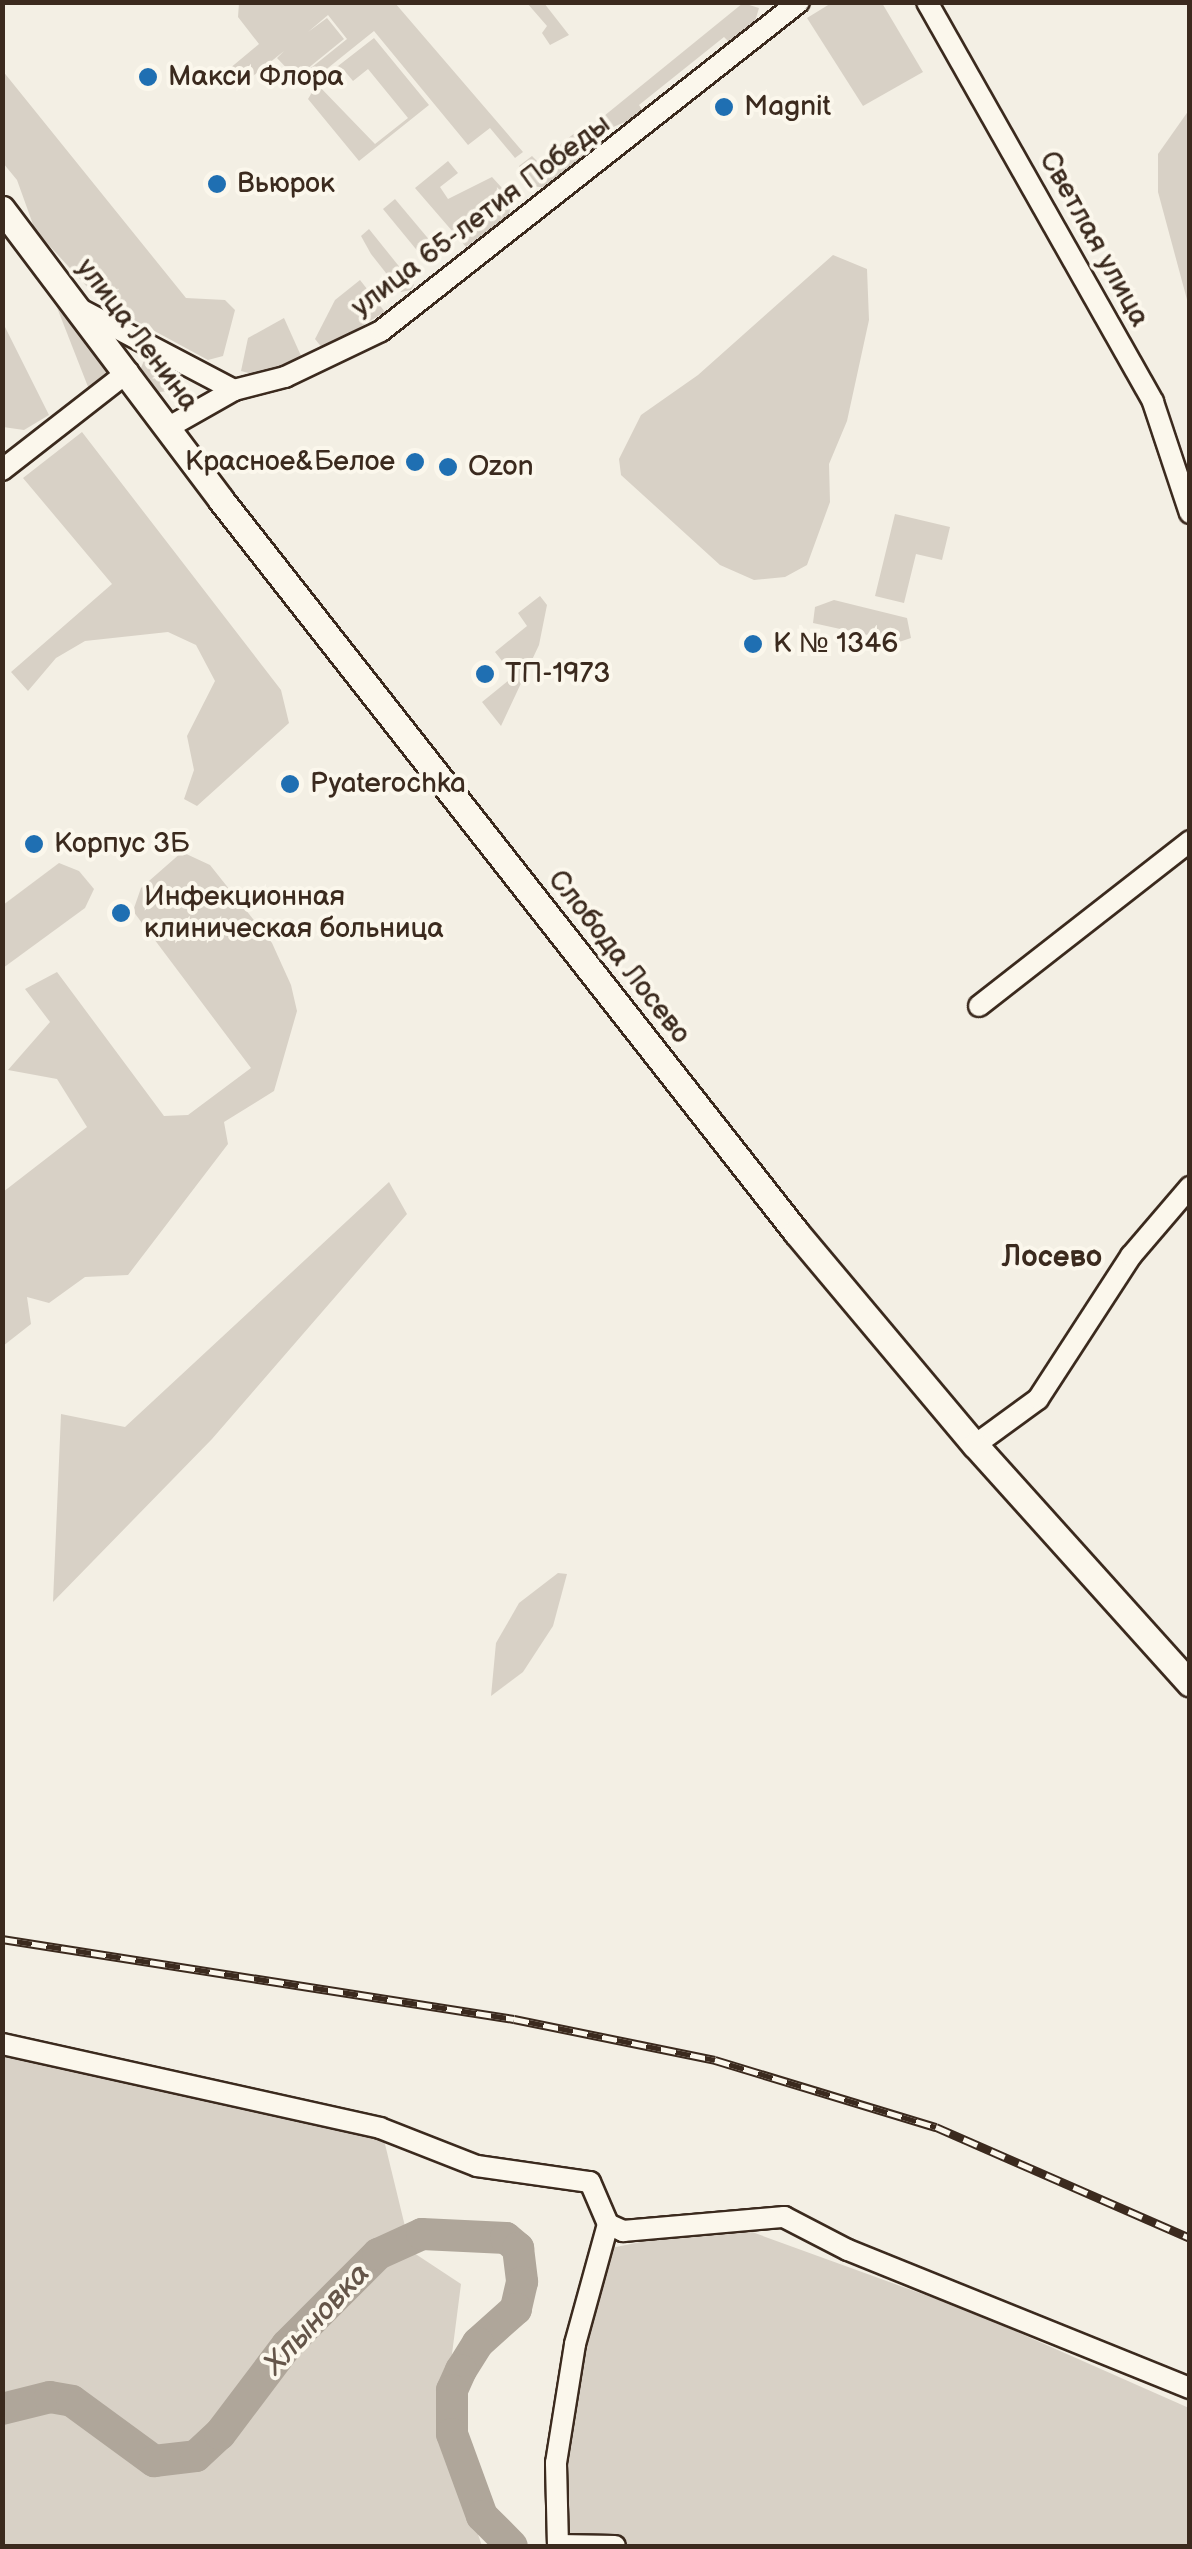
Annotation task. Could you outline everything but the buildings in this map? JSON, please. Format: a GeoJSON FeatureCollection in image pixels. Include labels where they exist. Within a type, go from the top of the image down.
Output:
{"type":"FeatureCollection","features":[{"type":"Feature","properties":{"kind":"main road","name":"улица Ленина"},"geometry":{"type":"LineString","coordinates":[[2,209],[82,310],[221,500]]}},
{"type":"Feature","properties":{"kind":"main road","name":"Слобода Лосево"},"geometry":{"type":"LineString","coordinates":[[221,500],[775,1206],[974,1446],[1190,1684]]}},
{"type":"Feature","properties":{"kind":"street","name":"улица 65-летия Победы"},"geometry":{"type":"LineString","coordinates":[[169,427],[234,390],[285,377],[381,331],[799,2]]}},
{"type":"Feature","properties":{"kind":"street","name":"Светлая улица"},"geometry":{"type":"LineString","coordinates":[[927,2],[1153,402],[1190,513]]}},
{"type":"Feature","properties":{"kind":"street"},"geometry":{"type":"LineString","coordinates":[[82,310],[234,390]]}},
{"type":"Feature","properties":{"kind":"street"},"geometry":{"type":"LineString","coordinates":[[2,470],[128,372]]}},
{"type":"Feature","properties":{"kind":"street"},"geometry":{"type":"LineString","coordinates":[[979,1006],[1190,841]]}},
{"type":"Feature","properties":{"kind":"street"},"geometry":{"type":"LineString","coordinates":[[974,1446],[1038,1399],[1131,1256],[1190,1187]]}},
{"type":"Feature","properties":{"kind":"street"},"geometry":{"type":"LineString","coordinates":[[2,2044],[380,2128],[478,2166],[590,2182],[608,2224],[576,2344],[556,2463],[558,2546],[615,2546]]}},
{"type":"Feature","properties":{"kind":"street"},"geometry":{"type":"LineString","coordinates":[[608,2224],[635,2232],[730,2218],[784,2217],[848,2250],[1190,2388]]}},
{"type":"Feature","properties":{"kind":"shaded area"},"geometry":{"type":"Polygon","coordinates":[[[833,2],[882,3],[923,72],[863,106],[807,18],[833,2]]]}},
{"type":"Feature","properties":{"kind":"shaded area"},"geometry":{"type":"Polygon","coordinates":[[[239,3],[395,3],[523,152],[515,158],[490,128],[468,145],[374,31],[303,88],[296,80],[347,39],[328,15],[308,32],[327,18],[344,39],[296,78],[277,58],[284,51],[243,84],[229,69],[259,44],[238,17],[239,3]]]}},
{"type":"Feature","properties":{"kind":"shaded area"},"geometry":{"type":"Polygon","coordinates":[[[527,3],[544,3],[569,35],[550,45],[542,33],[547,26],[527,3]]]}},
{"type":"Feature","properties":{"kind":"shaded area"},"geometry":{"type":"Polygon","coordinates":[[[743,3],[759,8],[754,25],[732,45],[724,37],[639,105],[645,114],[613,127],[604,116],[743,3]]]}},
{"type":"Feature","properties":{"kind":"shaded area"},"geometry":{"type":"Polygon","coordinates":[[[374,38],[429,105],[359,161],[308,99],[317,84],[375,144],[408,118],[368,69],[353,81],[343,69],[329,73],[374,38]]]}},
{"type":"Feature","properties":{"kind":"shaded area"},"geometry":{"type":"Polygon","coordinates":[[[2,70],[186,298],[225,300],[235,310],[223,356],[208,360],[101,302],[35,230],[17,180],[3,163],[2,70]]]}},
{"type":"Feature","properties":{"kind":"shaded area"},"geometry":{"type":"Polygon","coordinates":[[[1189,110],[1189,307],[1158,192],[1158,154],[1189,110]]]}},
{"type":"Feature","properties":{"kind":"shaded area"},"geometry":{"type":"Polygon","coordinates":[[[590,121],[602,137],[597,149],[548,188],[523,185],[519,166],[532,156],[538,162],[590,121]]]}},
{"type":"Feature","properties":{"kind":"shaded area"},"geometry":{"type":"Polygon","coordinates":[[[448,161],[458,173],[440,187],[448,199],[492,177],[512,199],[509,215],[466,247],[415,188],[448,161]]]}},
{"type":"Feature","properties":{"kind":"shaded area"},"geometry":{"type":"Polygon","coordinates":[[[395,199],[442,255],[429,265],[383,209],[395,199]]]}},
{"type":"Feature","properties":{"kind":"shaded area"},"geometry":{"type":"Polygon","coordinates":[[[369,229],[414,285],[411,290],[401,292],[371,254],[361,236],[369,229]]]}},
{"type":"Feature","properties":{"kind":"shaded area"},"geometry":{"type":"Polygon","coordinates":[[[833,255],[867,269],[869,320],[847,421],[829,464],[830,502],[807,565],[785,577],[754,580],[720,565],[621,475],[619,459],[641,415],[698,375],[833,255]]]}},
{"type":"Feature","properties":{"kind":"shaded area"},"geometry":{"type":"Polygon","coordinates":[[[360,280],[385,312],[323,349],[315,339],[335,300],[360,280]]]}},
{"type":"Feature","properties":{"kind":"shaded area"},"geometry":{"type":"Polygon","coordinates":[[[56,305],[114,379],[92,397],[56,305]]]}},
{"type":"Feature","properties":{"kind":"shaded area"},"geometry":{"type":"Polygon","coordinates":[[[284,318],[302,358],[264,377],[241,371],[248,338],[284,318]]]}},
{"type":"Feature","properties":{"kind":"shaded area"},"geometry":{"type":"Polygon","coordinates":[[[2,321],[49,415],[24,430],[3,427],[2,321]]]}},
{"type":"Feature","properties":{"kind":"shaded area"},"geometry":{"type":"Polygon","coordinates":[[[145,358],[181,382],[181,390],[159,392],[141,368],[145,358]]]}},
{"type":"Feature","properties":{"kind":"shaded area"},"geometry":{"type":"Polygon","coordinates":[[[82,432],[281,690],[289,723],[197,806],[184,799],[194,770],[187,736],[215,681],[196,645],[168,632],[85,641],[56,658],[28,691],[11,672],[112,584],[23,478],[82,432]]]}},
{"type":"Feature","properties":{"kind":"shaded area"},"geometry":{"type":"Polygon","coordinates":[[[895,514],[950,527],[942,560],[916,554],[904,603],[875,596],[895,514]]]}},
{"type":"Feature","properties":{"kind":"shaded area"},"geometry":{"type":"Polygon","coordinates":[[[540,596],[547,605],[539,645],[501,726],[482,702],[514,676],[495,652],[527,626],[518,613],[540,596]]]}},
{"type":"Feature","properties":{"kind":"shaded area"},"geometry":{"type":"Polygon","coordinates":[[[834,600],[907,618],[911,638],[899,642],[813,623],[815,607],[834,600]]]}},
{"type":"Feature","properties":{"kind":"shaded area"},"geometry":{"type":"Polygon","coordinates":[[[182,852],[210,865],[272,943],[291,985],[297,1011],[274,1091],[224,1122],[228,1144],[128,1275],[85,1277],[49,1303],[27,1297],[31,1324],[3,1346],[3,1192],[87,1127],[57,1079],[8,1070],[50,1022],[25,989],[57,972],[164,1116],[188,1115],[251,1068],[133,911],[141,888],[182,852]]]}},
{"type":"Feature","properties":{"kind":"shaded area"},"geometry":{"type":"Polygon","coordinates":[[[59,863],[79,871],[94,889],[85,908],[3,968],[3,905],[59,863]]]}},
{"type":"Feature","properties":{"kind":"shaded area"},"geometry":{"type":"Polygon","coordinates":[[[389,1182],[407,1214],[212,1439],[53,1602],[61,1414],[125,1427],[389,1182]]]}},
{"type":"Feature","properties":{"kind":"shaded area"},"geometry":{"type":"Polygon","coordinates":[[[558,1573],[567,1574],[553,1626],[523,1672],[491,1696],[496,1643],[519,1603],[558,1573]]]}},
{"type":"Feature","properties":{"kind":"shaded area"},"geometry":{"type":"Polygon","coordinates":[[[3,2054],[384,2140],[411,2251],[461,2284],[448,2385],[456,2470],[482,2546],[3,2546],[3,2054]]]}},
{"type":"Feature","properties":{"kind":"shaded area"},"geometry":{"type":"Polygon","coordinates":[[[730,2224],[972,2312],[1189,2408],[1189,2546],[482,2546],[558,2544],[555,2492],[596,2251],[730,2224]]]}},
{"type":"Feature","properties":{"kind":"waterway","name":"Хлыновка"},"geometry":{"type":"LineString","coordinates":[[2,2409],[50,2397],[72,2401],[154,2461],[196,2456],[220,2434],[287,2345],[378,2254],[422,2234],[506,2238],[518,2248],[522,2282],[516,2309],[478,2343],[461,2370],[452,2390],[452,2434],[482,2516],[512,2546]]}},
{"type":"Feature","properties":{"kind":"railway"},"geometry":{"type":"LineString","coordinates":[[2,1939],[514,2019],[715,2060],[936,2127],[1190,2238]]}},
{"type":"Feature","properties":{"kind":"place","name":"Макси Флора"},"geometry":{"type":"Point","coordinates":[148,77]}},
{"type":"Feature","properties":{"kind":"place","name":"Magnit"},"geometry":{"type":"Point","coordinates":[724,107]}},
{"type":"Feature","properties":{"kind":"place","name":"Вьюрок"},"geometry":{"type":"Point","coordinates":[217,184]}},
{"type":"Feature","properties":{"kind":"place","name":"Красное&Белое"},"geometry":{"type":"Point","coordinates":[415,462]}},
{"type":"Feature","properties":{"kind":"place","name":"Ozon"},"geometry":{"type":"Point","coordinates":[448,467]}},
{"type":"Feature","properties":{"kind":"place","name":"К № 1346"},"geometry":{"type":"Point","coordinates":[753,644]}},
{"type":"Feature","properties":{"kind":"place","name":"ТП-1973"},"geometry":{"type":"Point","coordinates":[485,674]}},
{"type":"Feature","properties":{"kind":"place","name":"Pyaterochka"},"geometry":{"type":"Point","coordinates":[290,784]}},
{"type":"Feature","properties":{"kind":"place","name":"Корпус 3Б"},"geometry":{"type":"Point","coordinates":[34,844]}},
{"type":"Feature","properties":{"kind":"place","name":"Инфекционная клиническая больница"},"geometry":{"type":"Point","coordinates":[121,913]}},
{"type":"Feature","properties":{"kind":"district","name":"Лосево"},"geometry":{"type":"Point","coordinates":[1052,1257]}}]}
